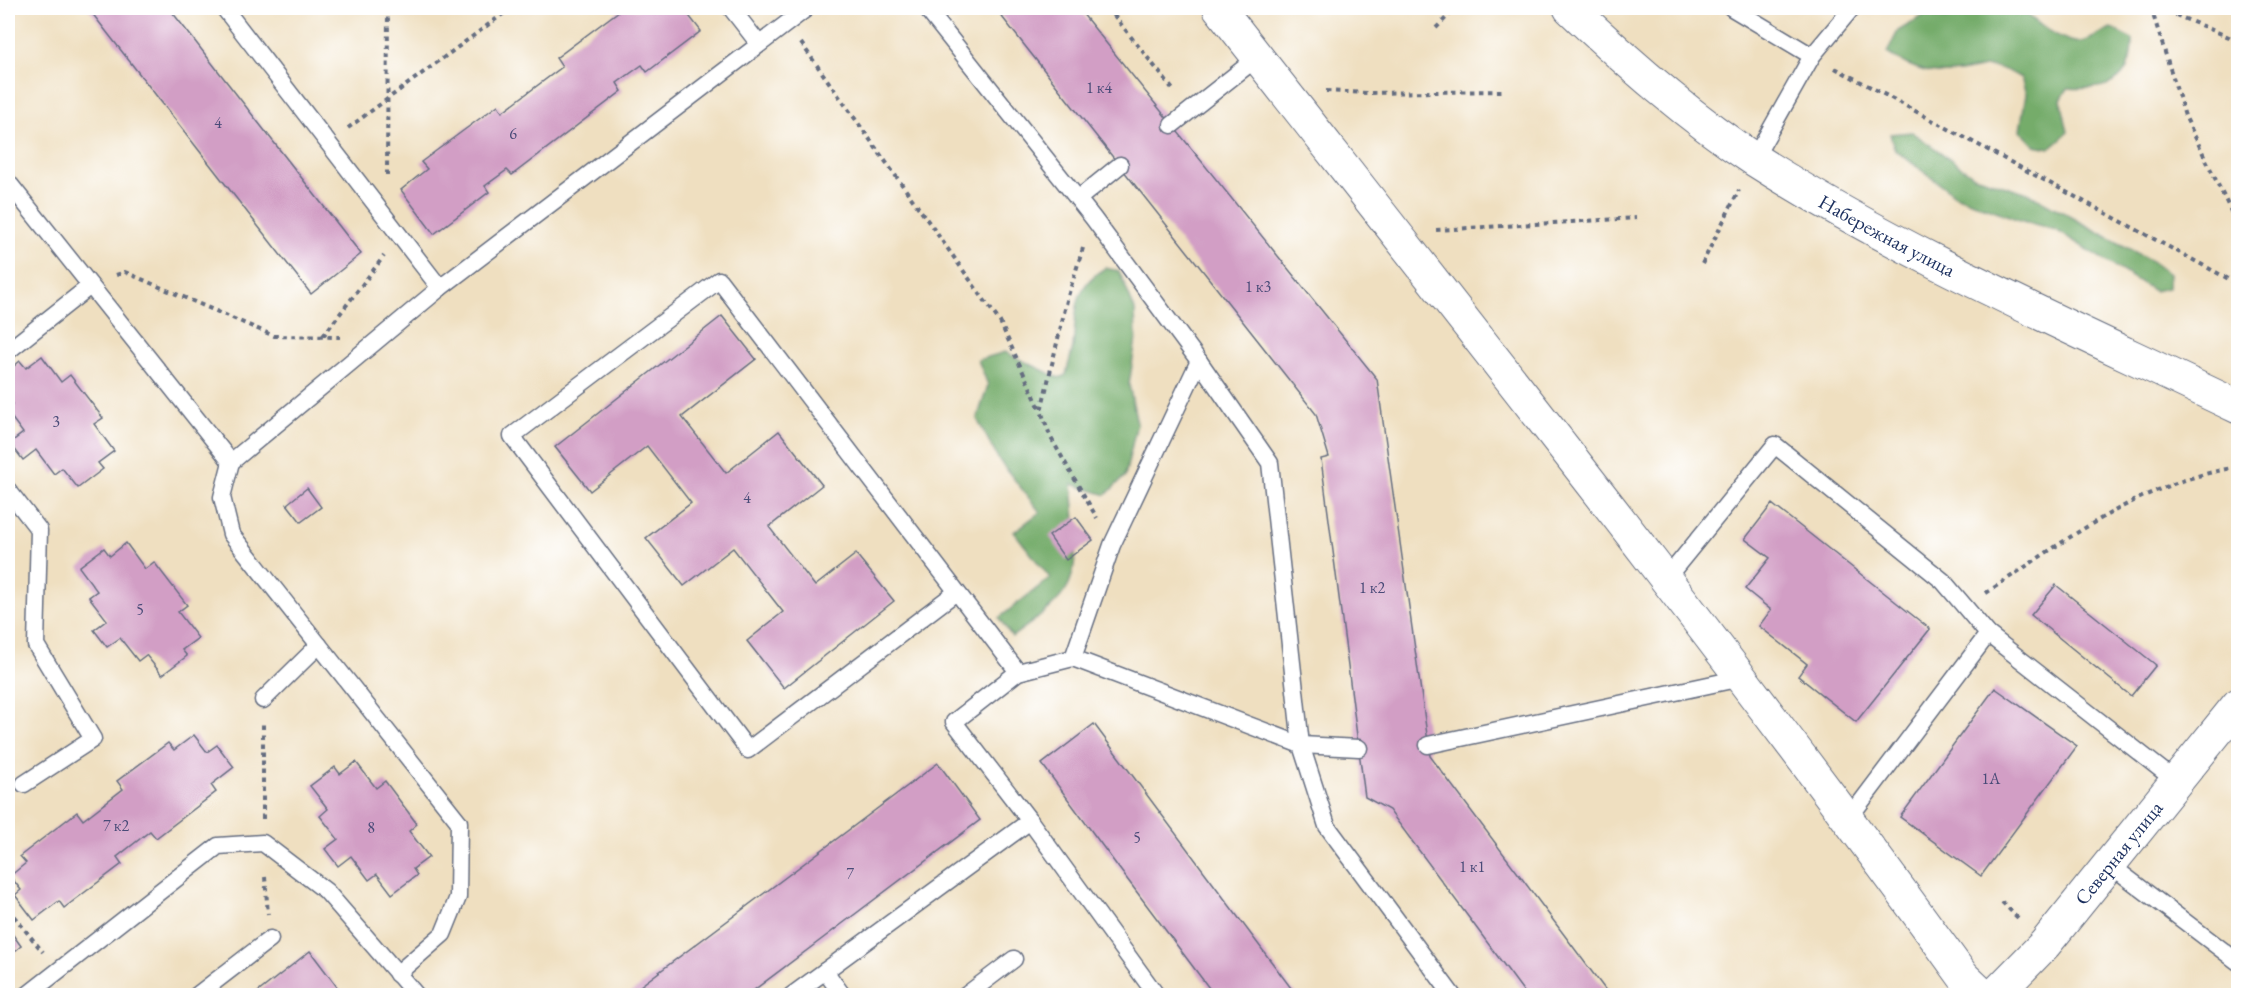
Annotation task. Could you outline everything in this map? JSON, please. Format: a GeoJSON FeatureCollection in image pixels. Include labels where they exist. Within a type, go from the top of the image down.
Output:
{"type":"FeatureCollection","features":[{"type":"Feature","properties":{"kind":"main road","name":"Набережная улица"},"geometry":{"type":"LineString","coordinates":[[1570,8],[1662,90],[1754,159],[1862,222],[1959,274],[2238,407]]}},
{"type":"Feature","properties":{"kind":"main road","name":"Северная улица"},"geometry":{"type":"LineString","coordinates":[[1994,996],[2045,944],[2238,705]]}},
{"type":"Feature","properties":{"kind":"street"},"geometry":{"type":"LineString","coordinates":[[1219,8],[1742,678],[1849,818],[1963,976],[1984,996]]}},
{"type":"Feature","properties":{"kind":"lane"},"geometry":{"type":"LineString","coordinates":[[224,8],[440,288]]}},
{"type":"Feature","properties":{"kind":"lane"},"geometry":{"type":"LineString","coordinates":[[731,8],[759,44]]}},
{"type":"Feature","properties":{"kind":"lane"},"geometry":{"type":"LineString","coordinates":[[397,974],[443,934],[458,897],[459,822],[231,534],[222,497],[231,462],[440,288],[807,8]]}},
{"type":"Feature","properties":{"kind":"lane"},"geometry":{"type":"LineString","coordinates":[[926,8],[1093,218],[1199,361],[1270,464],[1301,745],[1327,826],[1453,996]]}},
{"type":"Feature","properties":{"kind":"lane"},"geometry":{"type":"LineString","coordinates":[[1732,8],[1812,56]]}},
{"type":"Feature","properties":{"kind":"lane"},"geometry":{"type":"LineString","coordinates":[[1754,159],[1812,56],[1852,8]]}},
{"type":"Feature","properties":{"kind":"lane"},"geometry":{"type":"LineString","coordinates":[[1172,125],[1258,57]]}},
{"type":"Feature","properties":{"kind":"lane"},"geometry":{"type":"LineString","coordinates":[[1078,199],[1120,165]]}},
{"type":"Feature","properties":{"kind":"lane"},"geometry":{"type":"LineString","coordinates":[[8,182],[231,462]]}},
{"type":"Feature","properties":{"kind":"lane"},"geometry":{"type":"LineString","coordinates":[[955,593],[748,750],[512,436],[718,280],[955,593],[1018,672]]}},
{"type":"Feature","properties":{"kind":"lane"},"geometry":{"type":"LineString","coordinates":[[8,351],[90,286]]}},
{"type":"Feature","properties":{"kind":"lane"},"geometry":{"type":"LineString","coordinates":[[1073,658],[1112,544],[1199,361]]}},
{"type":"Feature","properties":{"kind":"lane"},"geometry":{"type":"LineString","coordinates":[[1665,580],[1774,445],[1943,580],[1988,634],[2177,782]]}},
{"type":"Feature","properties":{"kind":"lane"},"geometry":{"type":"LineString","coordinates":[[8,490],[39,530],[36,645],[93,739],[24,784]]}},
{"type":"Feature","properties":{"kind":"lane"},"geometry":{"type":"LineString","coordinates":[[1849,818],[1988,634]]}},
{"type":"Feature","properties":{"kind":"lane"},"geometry":{"type":"LineString","coordinates":[[263,700],[319,645]]}},
{"type":"Feature","properties":{"kind":"lane"},"geometry":{"type":"LineString","coordinates":[[1157,996],[1030,821],[954,722],[1018,672],[1073,658],[1301,745],[1359,748]]}},
{"type":"Feature","properties":{"kind":"lane"},"geometry":{"type":"LineString","coordinates":[[1428,745],[1742,678]]}},
{"type":"Feature","properties":{"kind":"lane"},"geometry":{"type":"LineString","coordinates":[[791,996],[1030,821]]}},
{"type":"Feature","properties":{"kind":"lane"},"geometry":{"type":"LineString","coordinates":[[26,996],[218,846],[263,843],[326,891],[417,996]]}},
{"type":"Feature","properties":{"kind":"lane"},"geometry":{"type":"LineString","coordinates":[[2109,864],[2238,962]]}},
{"type":"Feature","properties":{"kind":"lane"},"geometry":{"type":"LineString","coordinates":[[196,996],[270,939]]}},
{"type":"Feature","properties":{"kind":"lane"},"geometry":{"type":"LineString","coordinates":[[965,996],[1014,959]]}},
{"type":"Feature","properties":{"kind":"lane"},"geometry":{"type":"LineString","coordinates":[[825,971],[843,996]]}},
{"type":"Feature","properties":{"kind":"path"},"geometry":{"type":"LineString","coordinates":[[375,203],[387,176],[388,8]]}},
{"type":"Feature","properties":{"kind":"path"},"geometry":{"type":"LineString","coordinates":[[328,142],[511,8]]}},
{"type":"Feature","properties":{"kind":"path"},"geometry":{"type":"LineString","coordinates":[[1108,8],[1190,111]]}},
{"type":"Feature","properties":{"kind":"path"},"geometry":{"type":"LineString","coordinates":[[1436,28],[1456,8]]}},
{"type":"Feature","properties":{"kind":"path"},"geometry":{"type":"LineString","coordinates":[[2151,8],[2185,116],[2238,226]]}},
{"type":"Feature","properties":{"kind":"path"},"geometry":{"type":"LineString","coordinates":[[2159,8],[2229,37],[2238,43]]}},
{"type":"Feature","properties":{"kind":"path"},"geometry":{"type":"LineString","coordinates":[[787,23],[1000,322],[1051,438],[1112,544]]}},
{"type":"Feature","properties":{"kind":"path"},"geometry":{"type":"LineString","coordinates":[[1812,56],[2238,284]]}},
{"type":"Feature","properties":{"kind":"path"},"geometry":{"type":"LineString","coordinates":[[1282,88],[1367,93],[1502,91]]}},
{"type":"Feature","properties":{"kind":"path"},"geometry":{"type":"LineString","coordinates":[[1702,264],[1754,159]]}},
{"type":"Feature","properties":{"kind":"path"},"geometry":{"type":"LineString","coordinates":[[1041,411],[1068,296],[1093,218]]}},
{"type":"Feature","properties":{"kind":"path"},"geometry":{"type":"LineString","coordinates":[[1395,233],[1636,218]]}},
{"type":"Feature","properties":{"kind":"path"},"geometry":{"type":"LineString","coordinates":[[323,337],[399,235]]}},
{"type":"Feature","properties":{"kind":"path"},"geometry":{"type":"LineString","coordinates":[[90,286],[125,272],[274,336],[380,339]]}},
{"type":"Feature","properties":{"kind":"path"},"geometry":{"type":"LineString","coordinates":[[1965,606],[2113,510],[2161,487],[2238,467]]}},
{"type":"Feature","properties":{"kind":"path"},"geometry":{"type":"LineString","coordinates":[[263,700],[263,843],[270,939]]}},
{"type":"Feature","properties":{"kind":"path"},"geometry":{"type":"LineString","coordinates":[[8,902],[9,909],[57,970]]}},
{"type":"Feature","properties":{"kind":"path"},"geometry":{"type":"LineString","coordinates":[[2001,902],[2027,927]]}},
{"type":"Feature","properties":{"kind":"green space"},"geometry":{"type":"Polygon","coordinates":[[[1966,8],[2022,8],[2032,19],[2049,31],[2075,42],[2085,41],[2111,28],[2132,39],[2128,66],[2122,75],[2106,85],[2095,88],[2068,88],[2061,100],[2068,132],[2050,148],[2034,145],[2020,130],[2026,94],[2021,78],[2000,68],[1992,67],[1949,73],[1924,71],[1887,53],[1898,31],[1926,14],[1946,18],[1963,13],[1966,8]]]}},
{"type":"Feature","properties":{"kind":"green space"},"geometry":{"type":"Polygon","coordinates":[[[1912,132],[1974,176],[2028,193],[2153,262],[2169,274],[2168,288],[2154,291],[2056,230],[2019,220],[1955,195],[1895,150],[1890,134],[1912,132]]]}},
{"type":"Feature","properties":{"kind":"green space"},"geometry":{"type":"Polygon","coordinates":[[[1105,268],[1119,271],[1135,310],[1136,339],[1129,385],[1137,423],[1125,476],[1106,495],[1072,484],[1076,550],[1068,586],[1050,608],[1012,637],[999,618],[1050,578],[1014,532],[1040,512],[999,460],[977,419],[988,385],[978,360],[1005,352],[1059,378],[1066,375],[1073,347],[1076,313],[1081,293],[1086,284],[1105,268]]]}},
{"type":"Feature","properties":{"kind":"building"},"geometry":{"type":"Polygon","coordinates":[[[88,8],[169,8],[361,254],[311,294],[88,8]]]}},
{"type":"Feature","properties":{"kind":"building"},"geometry":{"type":"Polygon","coordinates":[[[623,8],[637,10],[640,8],[683,8],[701,31],[647,72],[642,65],[617,83],[622,91],[512,175],[507,170],[485,186],[489,192],[434,234],[401,190],[427,169],[421,162],[498,105],[502,112],[562,67],[556,58],[623,8]]]}},
{"type":"Feature","properties":{"kind":"building"},"geometry":{"type":"Polygon","coordinates":[[[995,8],[1078,8],[1377,379],[1430,756],[1610,996],[1527,996],[1389,810],[1365,797],[1321,459],[1329,457],[1316,414],[995,8]]]}},
{"type":"Feature","properties":{"kind":"building"},"geometry":{"type":"Polygon","coordinates":[[[722,316],[756,359],[682,417],[726,473],[779,431],[822,485],[769,527],[815,586],[856,554],[894,601],[784,688],[747,641],[783,612],[733,548],[684,586],[646,538],[691,503],[647,446],[590,491],[555,447],[722,316]]]}},
{"type":"Feature","properties":{"kind":"building"},"geometry":{"type":"Polygon","coordinates":[[[42,356],[61,382],[70,375],[103,418],[94,424],[114,451],[98,463],[103,469],[78,488],[62,468],[54,474],[36,450],[23,460],[10,443],[23,433],[8,413],[8,408],[13,404],[8,396],[8,371],[20,361],[26,368],[42,356]]]}},
{"type":"Feature","properties":{"kind":"building"},"geometry":{"type":"Polygon","coordinates":[[[307,488],[321,507],[301,522],[287,504],[307,488]]]}},
{"type":"Feature","properties":{"kind":"building"},"geometry":{"type":"Polygon","coordinates":[[[1772,504],[1930,629],[1856,722],[1798,676],[1807,664],[1759,626],[1771,610],[1745,589],[1770,558],[1745,539],[1772,504]]]}},
{"type":"Feature","properties":{"kind":"building"},"geometry":{"type":"Polygon","coordinates":[[[1076,517],[1093,540],[1066,560],[1049,536],[1076,517]]]}},
{"type":"Feature","properties":{"kind":"building"},"geometry":{"type":"Polygon","coordinates":[[[126,543],[145,569],[154,562],[187,605],[178,612],[198,638],[182,650],[187,656],[162,675],[146,655],[138,661],[120,638],[107,647],[94,630],[107,620],[89,597],[97,591],[79,567],[104,548],[110,556],[126,543]]]}},
{"type":"Feature","properties":{"kind":"building"},"geometry":{"type":"Polygon","coordinates":[[[2056,585],[2156,665],[2131,696],[2031,615],[2056,585]]]}},
{"type":"Feature","properties":{"kind":"building"},"geometry":{"type":"Polygon","coordinates":[[[1995,688],[2077,746],[1981,876],[1900,817],[1995,688]]]}},
{"type":"Feature","properties":{"kind":"building"},"geometry":{"type":"Polygon","coordinates":[[[1094,724],[1297,996],[1215,996],[1118,867],[1042,764],[1094,724]]]}},
{"type":"Feature","properties":{"kind":"building"},"geometry":{"type":"Polygon","coordinates":[[[194,735],[207,752],[217,745],[234,767],[211,785],[216,792],[156,838],[150,831],[117,857],[122,864],[64,908],[59,901],[34,920],[15,895],[21,890],[10,876],[26,863],[20,856],[77,812],[83,820],[123,789],[117,781],[168,743],[174,750],[194,735]]]}},
{"type":"Feature","properties":{"kind":"building"},"geometry":{"type":"Polygon","coordinates":[[[356,762],[376,788],[385,781],[417,824],[409,831],[429,857],[413,869],[417,875],[392,894],[377,874],[369,880],[351,856],[338,866],[325,849],[338,839],[320,816],[328,809],[310,786],[335,767],[340,774],[356,762]]]}},
{"type":"Feature","properties":{"kind":"building"},"geometry":{"type":"Polygon","coordinates":[[[938,763],[980,820],[746,996],[627,996],[938,763]]]}},
{"type":"Feature","properties":{"kind":"building"},"geometry":{"type":"Polygon","coordinates":[[[8,928],[21,946],[8,957],[8,928]]]}},
{"type":"Feature","properties":{"kind":"building"},"geometry":{"type":"Polygon","coordinates":[[[310,951],[344,996],[253,996],[310,951]]]}}]}
